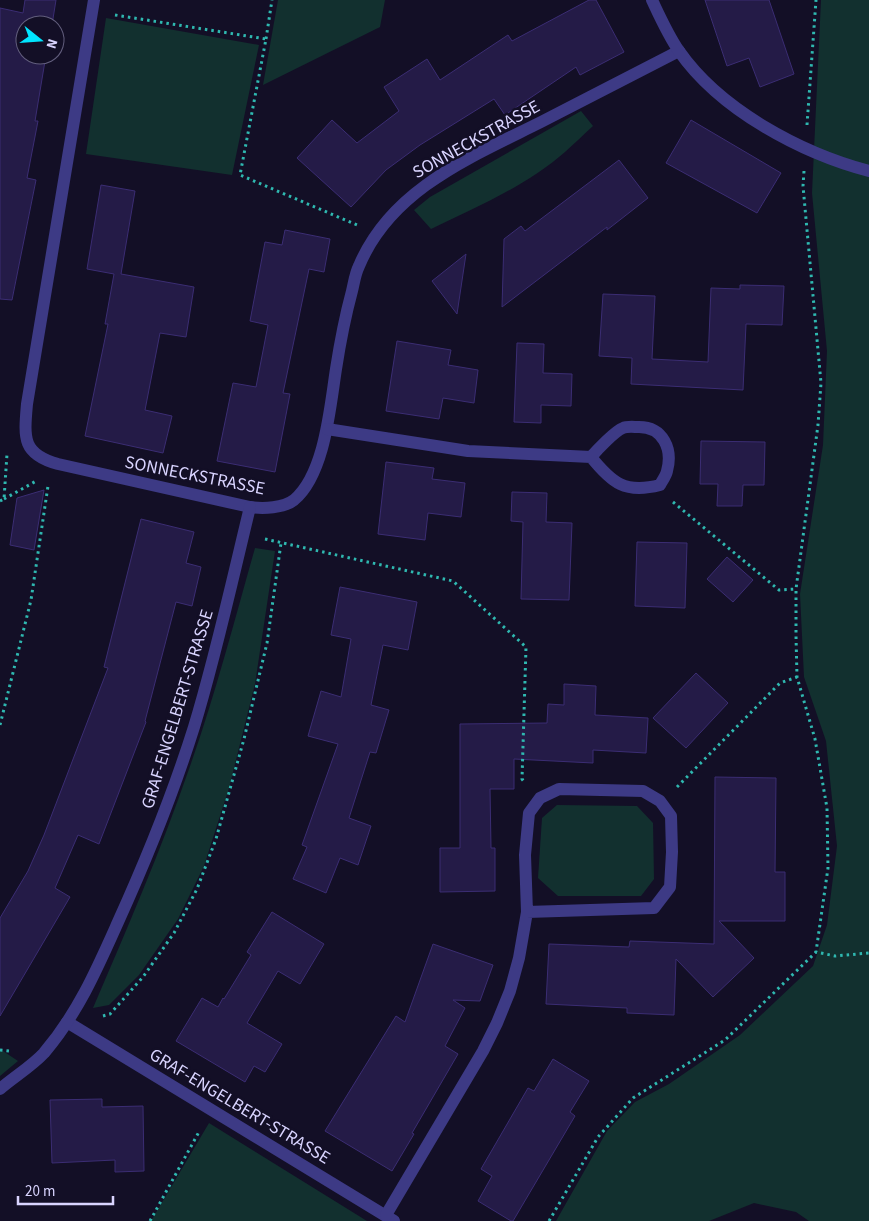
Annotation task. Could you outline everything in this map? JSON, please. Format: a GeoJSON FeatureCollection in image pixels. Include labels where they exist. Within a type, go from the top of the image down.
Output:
{"type":"FeatureCollection","features":[{"type":"Feature","properties":{"kind":"street"},"geometry":{"type":"LineString","coordinates":[[652,0],[679,51],[702,78],[740,111],[805,148],[843,164],[869,171]]}},
{"type":"Feature","properties":{"kind":"street"},"geometry":{"type":"LineString","coordinates":[[44,460],[33,453],[28,444],[25,427],[27,404],[93,6]]}},
{"type":"Feature","properties":{"kind":"street","name":"SONNECKSTRASSE"},"geometry":{"type":"LineString","coordinates":[[44,460],[250,508],[266,509],[293,502],[304,489],[314,470],[327,429],[346,311],[358,267],[376,233],[393,212],[424,185],[466,160],[679,51]]}},
{"type":"Feature","properties":{"kind":"street"},"geometry":{"type":"LineString","coordinates":[[327,429],[468,452],[591,457],[623,428],[641,427],[654,430],[662,435],[666,441],[669,461],[667,473],[660,485],[642,490],[622,486],[604,472],[591,457]]}},
{"type":"Feature","properties":{"kind":"street","name":"GRAF-ENGELBERT-STRASSE"},"geometry":{"type":"LineString","coordinates":[[0,1089],[43,1054],[68,1022],[84,996],[162,820],[194,727],[219,636],[250,508]]}},
{"type":"Feature","properties":{"kind":"street"},"geometry":{"type":"LineString","coordinates":[[390,1218],[483,1051],[510,991],[519,958],[527,912],[526,855],[529,813],[540,798],[559,789],[644,791],[660,801],[671,816],[672,852],[670,887],[654,908],[527,912]]}},
{"type":"Feature","properties":{"kind":"street","name":"GRAF-ENGELBERT-STRASSE"},"geometry":{"type":"LineString","coordinates":[[68,1022],[390,1218]]}},
{"type":"Feature","properties":{"kind":"path"},"geometry":{"type":"LineString","coordinates":[[272,0],[240,175],[376,233]]}},
{"type":"Feature","properties":{"kind":"path"},"geometry":{"type":"LineString","coordinates":[[549,1221],[598,1137],[633,1098],[725,1040],[816,952],[828,868],[827,808],[816,739],[797,677],[796,590],[818,425],[821,383],[803,186],[816,0]]}},
{"type":"Feature","properties":{"kind":"path"},"geometry":{"type":"LineString","coordinates":[[93,6],[266,39]]}},
{"type":"Feature","properties":{"kind":"path"},"geometry":{"type":"LineString","coordinates":[[2,500],[7,453]]}},
{"type":"Feature","properties":{"kind":"path"},"geometry":{"type":"LineString","coordinates":[[2,500],[38,481],[44,460]]}},
{"type":"Feature","properties":{"kind":"path"},"geometry":{"type":"LineString","coordinates":[[660,485],[666,496],[779,590],[796,590]]}},
{"type":"Feature","properties":{"kind":"path"},"geometry":{"type":"LineString","coordinates":[[0,725],[31,600],[48,486]]}},
{"type":"Feature","properties":{"kind":"path"},"geometry":{"type":"LineString","coordinates":[[244,535],[453,581],[526,647],[522,779],[540,798]]}},
{"type":"Feature","properties":{"kind":"path"},"geometry":{"type":"LineString","coordinates":[[68,1022],[110,1014],[143,977],[174,933],[198,889],[216,839],[244,739],[267,643],[281,543]]}},
{"type":"Feature","properties":{"kind":"path"},"geometry":{"type":"LineString","coordinates":[[660,801],[780,683],[797,677]]}},
{"type":"Feature","properties":{"kind":"path"},"geometry":{"type":"LineString","coordinates":[[816,952],[835,956],[869,953]]}},
{"type":"Feature","properties":{"kind":"path"},"geometry":{"type":"LineString","coordinates":[[150,1221],[212,1110]]}},
{"type":"Feature","properties":{"kind":"green space"},"geometry":{"type":"Polygon","coordinates":[[[278,0],[385,0],[380,27],[263,85],[278,0]]]}},
{"type":"Feature","properties":{"kind":"green space"},"geometry":{"type":"Polygon","coordinates":[[[821,0],[869,0],[869,1221],[809,1221],[796,1212],[754,1203],[709,1221],[556,1221],[607,1131],[635,1102],[669,1084],[740,1035],[813,966],[827,925],[837,846],[826,741],[804,677],[800,594],[823,445],[827,351],[812,193],[821,0]]]}},
{"type":"Feature","properties":{"kind":"green space"},"geometry":{"type":"Polygon","coordinates":[[[106,18],[259,45],[232,175],[86,154],[106,18]]]}},
{"type":"Feature","properties":{"kind":"green space"},"geometry":{"type":"Polygon","coordinates":[[[581,111],[593,126],[550,164],[518,186],[431,229],[414,210],[430,197],[581,111]]]}},
{"type":"Feature","properties":{"kind":"green space"},"geometry":{"type":"Polygon","coordinates":[[[255,548],[275,551],[255,684],[229,788],[204,866],[178,919],[139,975],[109,1005],[93,1008],[131,919],[189,769],[216,687],[255,548]]]}},
{"type":"Feature","properties":{"kind":"green space"},"geometry":{"type":"Polygon","coordinates":[[[557,805],[637,806],[653,823],[654,879],[641,896],[558,896],[538,878],[542,818],[557,805]]]}},
{"type":"Feature","properties":{"kind":"green space"},"geometry":{"type":"Polygon","coordinates":[[[0,1049],[18,1061],[0,1076],[0,1049]]]}},
{"type":"Feature","properties":{"kind":"green space"},"geometry":{"type":"Polygon","coordinates":[[[209,1123],[367,1221],[151,1221],[209,1123]]]}},
{"type":"Feature","properties":{"kind":"building"},"geometry":{"type":"Polygon","coordinates":[[[25,0],[56,0],[54,15],[15,15],[15,65],[44,65],[35,121],[38,121],[27,178],[36,180],[12,300],[0,299],[0,8],[23,13],[25,0]]]}},
{"type":"Feature","properties":{"kind":"building"},"geometry":{"type":"Polygon","coordinates":[[[589,0],[596,0],[624,52],[580,75],[576,67],[505,115],[494,99],[420,145],[386,170],[351,207],[297,158],[332,120],[357,143],[399,111],[384,87],[427,59],[440,80],[508,35],[512,41],[589,0]]]}},
{"type":"Feature","properties":{"kind":"building"},"geometry":{"type":"Polygon","coordinates":[[[705,0],[769,0],[794,74],[760,87],[749,58],[727,66],[705,0]]]}},
{"type":"Feature","properties":{"kind":"building"},"geometry":{"type":"Polygon","coordinates":[[[691,120],[781,173],[757,213],[666,163],[691,120]]]}},
{"type":"Feature","properties":{"kind":"building"},"geometry":{"type":"Polygon","coordinates":[[[619,160],[648,198],[502,307],[504,239],[521,226],[525,231],[619,160]]]}},
{"type":"Feature","properties":{"kind":"building"},"geometry":{"type":"Polygon","coordinates":[[[101,185],[135,191],[121,274],[194,287],[186,337],[160,333],[145,410],[172,416],[163,453],[85,436],[108,324],[105,324],[114,274],[87,269],[101,185]]]}},
{"type":"Feature","properties":{"kind":"building"},"geometry":{"type":"Polygon","coordinates":[[[285,230],[330,239],[324,272],[309,269],[283,393],[290,394],[275,472],[217,461],[233,383],[256,387],[268,325],[250,321],[265,242],[282,245],[285,230]]]}},
{"type":"Feature","properties":{"kind":"building"},"geometry":{"type":"Polygon","coordinates":[[[466,254],[457,314],[432,281],[466,254]]]}},
{"type":"Feature","properties":{"kind":"building"},"geometry":{"type":"Polygon","coordinates":[[[740,285],[784,286],[782,325],[746,324],[743,390],[631,384],[632,358],[599,356],[603,294],[655,296],[652,359],[708,362],[711,288],[740,289],[740,285]]]}},
{"type":"Feature","properties":{"kind":"building"},"geometry":{"type":"Polygon","coordinates":[[[397,341],[451,350],[448,365],[478,370],[474,403],[443,398],[439,419],[386,411],[397,341]]]}},
{"type":"Feature","properties":{"kind":"building"},"geometry":{"type":"Polygon","coordinates":[[[517,343],[544,344],[543,373],[572,374],[571,406],[541,405],[541,423],[514,422],[517,343]]]}},
{"type":"Feature","properties":{"kind":"building"},"geometry":{"type":"Polygon","coordinates":[[[701,441],[765,442],[764,485],[743,485],[742,506],[717,506],[718,484],[700,484],[701,441]]]}},
{"type":"Feature","properties":{"kind":"building"},"geometry":{"type":"Polygon","coordinates":[[[386,462],[434,468],[432,479],[465,483],[461,517],[428,513],[425,540],[378,534],[386,462]]]}},
{"type":"Feature","properties":{"kind":"building"},"geometry":{"type":"Polygon","coordinates":[[[44,490],[34,550],[10,545],[17,498],[44,490]]]}},
{"type":"Feature","properties":{"kind":"building"},"geometry":{"type":"Polygon","coordinates":[[[512,492],[547,493],[546,522],[572,523],[569,600],[521,599],[523,522],[511,521],[512,492]]]}},
{"type":"Feature","properties":{"kind":"building"},"geometry":{"type":"Polygon","coordinates":[[[141,519],[194,532],[186,563],[201,567],[192,606],[176,602],[146,722],[99,844],[78,835],[55,888],[70,897],[0,1016],[0,918],[28,871],[44,835],[108,668],[104,667],[141,519]]]}},
{"type":"Feature","properties":{"kind":"building"},"geometry":{"type":"Polygon","coordinates":[[[637,542],[687,543],[685,608],[635,606],[637,542]]]}},
{"type":"Feature","properties":{"kind":"building"},"geometry":{"type":"Polygon","coordinates":[[[727,557],[753,580],[733,602],[707,579],[727,557]]]}},
{"type":"Feature","properties":{"kind":"building"},"geometry":{"type":"Polygon","coordinates":[[[340,587],[417,602],[408,650],[383,645],[371,705],[389,710],[376,753],[370,752],[349,818],[371,826],[358,865],[340,858],[326,893],[293,879],[307,847],[302,845],[338,744],[308,736],[321,691],[341,697],[351,639],[331,635],[340,587]]]}},
{"type":"Feature","properties":{"kind":"building"},"geometry":{"type":"Polygon","coordinates":[[[696,673],[728,703],[686,748],[653,718],[696,673]]]}},
{"type":"Feature","properties":{"kind":"building"},"geometry":{"type":"Polygon","coordinates":[[[564,684],[596,686],[595,715],[648,718],[646,753],[593,750],[593,763],[514,759],[514,789],[490,789],[491,848],[495,848],[495,891],[440,892],[440,848],[460,848],[460,724],[547,723],[548,704],[564,705],[564,684]]]}},
{"type":"Feature","properties":{"kind":"building"},"geometry":{"type":"Polygon","coordinates":[[[715,777],[776,778],[775,872],[785,872],[785,921],[719,921],[754,958],[713,997],[676,959],[674,1015],[627,1013],[627,1008],[546,1004],[549,944],[629,947],[630,941],[714,944],[715,777]]]}},
{"type":"Feature","properties":{"kind":"building"},"geometry":{"type":"Polygon","coordinates":[[[272,912],[324,944],[300,984],[278,971],[247,1023],[282,1044],[265,1072],[254,1066],[245,1082],[176,1041],[202,998],[218,1007],[224,999],[251,955],[247,952],[272,912]]]}},
{"type":"Feature","properties":{"kind":"building"},"geometry":{"type":"Polygon","coordinates":[[[433,944],[493,965],[480,1001],[453,1000],[465,1008],[445,1046],[458,1054],[392,1171],[325,1131],[396,1016],[405,1022],[433,944]]]}},
{"type":"Feature","properties":{"kind":"building"},"geometry":{"type":"Polygon","coordinates":[[[553,1059],[589,1081],[570,1112],[575,1116],[513,1221],[511,1221],[478,1201],[492,1176],[481,1169],[528,1088],[534,1091],[553,1059]]]}},
{"type":"Feature","properties":{"kind":"building"},"geometry":{"type":"Polygon","coordinates":[[[102,1099],[102,1107],[143,1106],[144,1171],[115,1172],[115,1160],[52,1163],[50,1100],[102,1099]]]}}]}
